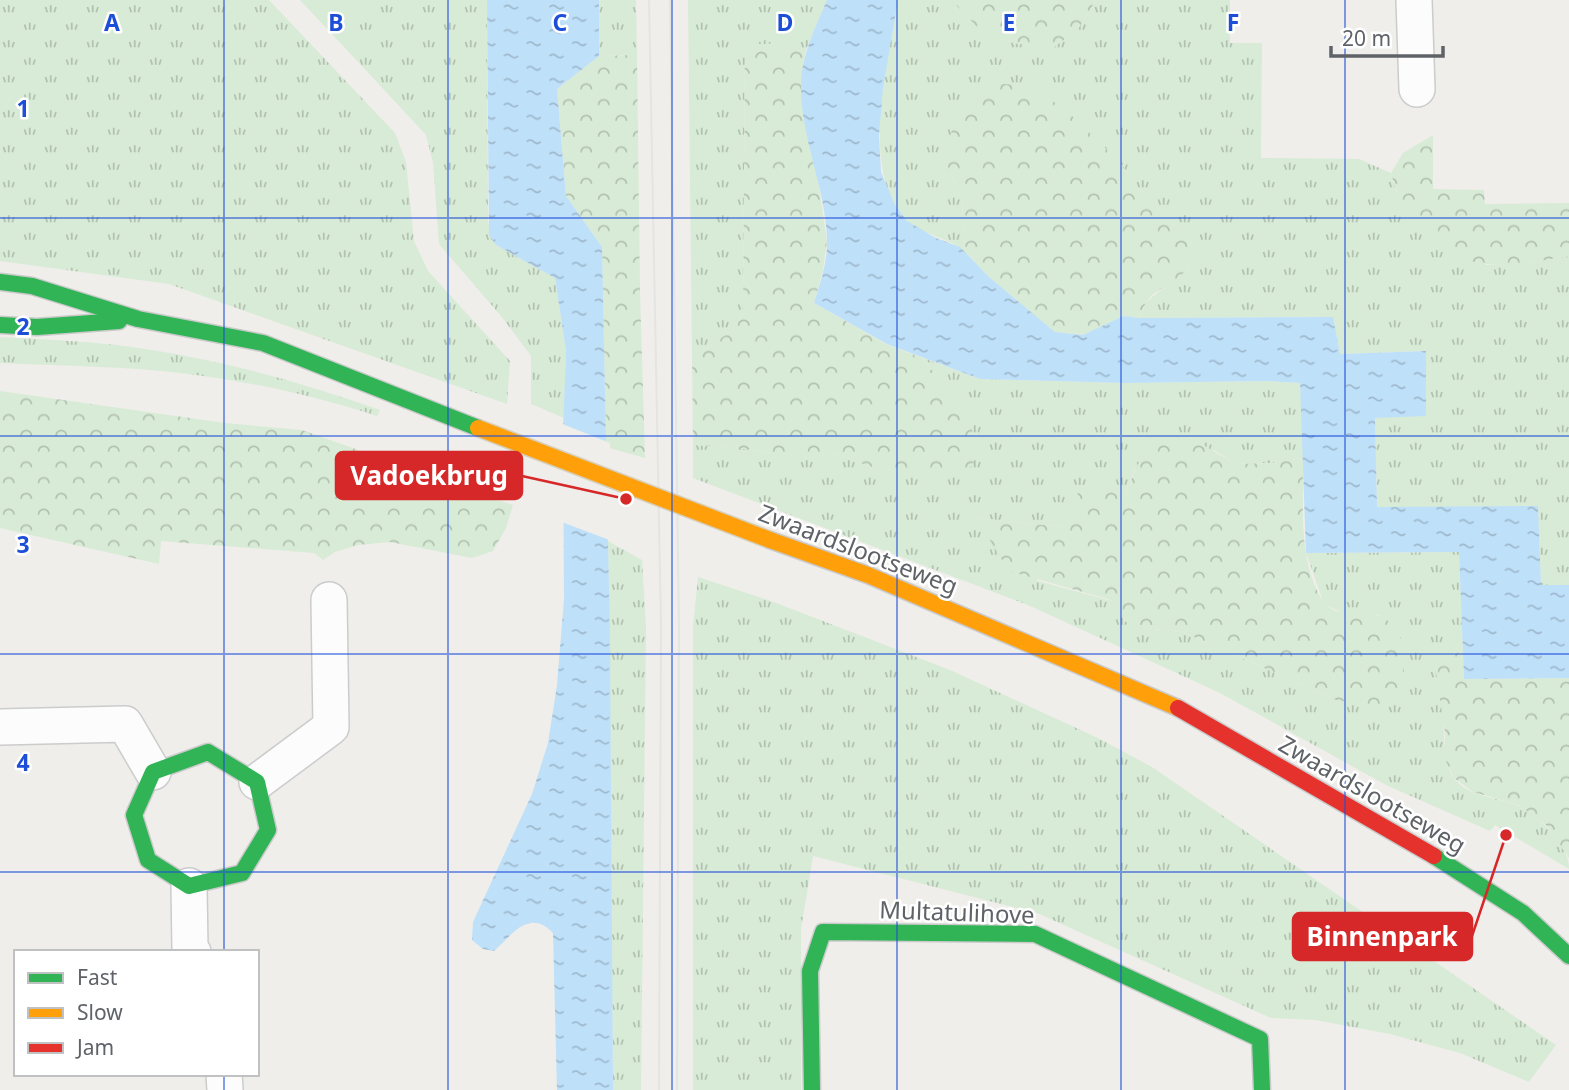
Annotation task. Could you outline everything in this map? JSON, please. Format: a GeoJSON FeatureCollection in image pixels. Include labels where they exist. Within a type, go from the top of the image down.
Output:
{"type":"FeatureCollection","features":[{"type":"Feature","properties":{"kind":"main road","name":"Zwaardslootseweg"},"geometry":{"type":"LineString","coordinates":[[0,282],[32,286],[138,319],[263,343],[770,540],[868,575],[1168,702],[1420,847],[1523,913],[1569,956]]}},
{"type":"Feature","properties":{"kind":"main road","name":"Zwaardslootseweg"},"geometry":{"type":"LineString","coordinates":[[0,325],[37,327],[138,319]]}},
{"type":"Feature","properties":{"kind":"main road"},"geometry":{"type":"LineString","coordinates":[[208,752],[257,782],[268,830],[242,873],[189,886],[148,860],[134,816],[153,772],[208,752]]}},
{"type":"Feature","properties":{"kind":"main road","name":"Zwaardslootseweg"},"geometry":{"type":"LineString","coordinates":[[1523,913],[1558,926]]}},
{"type":"Feature","properties":{"kind":"main road","name":"Multatulihove"},"geometry":{"type":"LineString","coordinates":[[812,1090],[810,971],[823,932],[1035,934],[1260,1039],[1262,1090]]}},
{"type":"Feature","properties":{"kind":"street"},"geometry":{"type":"LineString","coordinates":[[1414,0],[1417,89]]}},
{"type":"Feature","properties":{"kind":"street"},"geometry":{"type":"LineString","coordinates":[[257,782],[331,727],[329,600]]}},
{"type":"Feature","properties":{"kind":"street"},"geometry":{"type":"LineString","coordinates":[[0,727],[125,724],[153,772]]}},
{"type":"Feature","properties":{"kind":"street"},"geometry":{"type":"LineString","coordinates":[[189,886],[192,950]]}},
{"type":"Feature","properties":{"kind":"green space"},"geometry":{"type":"Polygon","coordinates":[[[0,0],[269,0],[395,133],[406,162],[414,241],[428,271],[510,361],[507,404],[169,284],[0,261],[0,0]]]}},
{"type":"Feature","properties":{"kind":"green space"},"geometry":{"type":"Polygon","coordinates":[[[300,0],[360,0],[360,64],[300,0]]]}},
{"type":"Feature","properties":{"kind":"green space"},"geometry":{"type":"Polygon","coordinates":[[[360,0],[487,0],[488,222],[496,245],[555,278],[566,351],[564,418],[531,404],[531,356],[501,316],[439,244],[433,163],[426,135],[360,64],[360,0]]]}},
{"type":"Feature","properties":{"kind":"green space"},"geometry":{"type":"Polygon","coordinates":[[[599,0],[636,0],[637,55],[599,56],[599,0]]]}},
{"type":"Feature","properties":{"kind":"green space"},"geometry":{"type":"Polygon","coordinates":[[[688,0],[827,0],[806,50],[776,44],[745,49],[743,314],[732,330],[692,360],[688,0]]]}},
{"type":"Feature","properties":{"kind":"green space"},"geometry":{"type":"Polygon","coordinates":[[[898,0],[955,0],[956,5],[1078,29],[1096,0],[1230,0],[1230,43],[1262,43],[1261,158],[1359,159],[1391,173],[1396,192],[1486,265],[1526,263],[1569,256],[1569,585],[1541,586],[1538,506],[1377,508],[1375,418],[1426,351],[1340,354],[1332,317],[1140,318],[1146,302],[1189,267],[1192,244],[1138,188],[1120,162],[955,116],[947,164],[962,199],[965,252],[909,222],[893,203],[884,178],[880,149],[883,84],[898,0]]]}},
{"type":"Feature","properties":{"kind":"green space"},"geometry":{"type":"Polygon","coordinates":[[[955,0],[1096,0],[1078,29],[1052,49],[1012,43],[978,28],[956,5],[955,0]]]}},
{"type":"Feature","properties":{"kind":"green space"},"geometry":{"type":"Polygon","coordinates":[[[786,43],[806,50],[802,73],[827,241],[814,303],[886,344],[923,358],[970,423],[977,446],[973,466],[947,476],[915,476],[875,468],[832,453],[772,453],[693,445],[692,360],[732,330],[743,314],[745,49],[759,44],[786,43]]]}},
{"type":"Feature","properties":{"kind":"green space"},"geometry":{"type":"Polygon","coordinates":[[[637,55],[645,458],[606,447],[602,247],[566,196],[557,89],[599,56],[637,55]]]}},
{"type":"Feature","properties":{"kind":"green space"},"geometry":{"type":"Polygon","coordinates":[[[992,83],[1017,85],[1043,94],[1070,114],[1120,162],[1138,188],[1192,244],[1190,265],[1146,302],[1140,318],[1123,316],[1083,335],[1055,332],[989,277],[965,252],[962,199],[947,164],[950,139],[955,116],[970,94],[992,83]]]}},
{"type":"Feature","properties":{"kind":"green space"},"geometry":{"type":"Polygon","coordinates":[[[1433,135],[1433,189],[1484,190],[1485,204],[1569,203],[1569,256],[1508,265],[1487,264],[1464,259],[1431,241],[1413,224],[1404,209],[1391,173],[1403,153],[1433,135]]]}},
{"type":"Feature","properties":{"kind":"green space"},"geometry":{"type":"Polygon","coordinates":[[[0,337],[109,344],[175,354],[264,374],[380,410],[377,416],[284,391],[165,371],[0,363],[0,337]]]}},
{"type":"Feature","properties":{"kind":"green space"},"geometry":{"type":"Polygon","coordinates":[[[923,358],[980,379],[1126,383],[1301,383],[1303,458],[1272,463],[1236,464],[1214,450],[1135,470],[1125,494],[1102,492],[1087,496],[1076,507],[1065,527],[977,518],[1038,581],[1112,601],[1126,622],[1152,629],[1183,632],[1336,700],[1379,615],[1343,613],[1324,604],[1306,553],[1459,552],[1463,654],[1446,653],[1443,717],[1448,766],[1453,777],[1466,789],[1517,805],[1534,815],[1562,847],[1569,869],[1495,825],[1490,831],[1386,785],[1220,693],[1028,605],[693,478],[693,445],[772,453],[832,453],[875,468],[970,423],[923,358]]]}},
{"type":"Feature","properties":{"kind":"green space"},"geometry":{"type":"Polygon","coordinates":[[[0,391],[225,423],[302,430],[513,505],[506,528],[493,551],[472,558],[390,542],[358,545],[335,552],[323,560],[314,553],[161,541],[159,564],[0,528],[0,391]]]}},
{"type":"Feature","properties":{"kind":"green space"},"geometry":{"type":"Polygon","coordinates":[[[1171,436],[1193,439],[1236,464],[1272,463],[1303,458],[1304,531],[1309,568],[1315,585],[1328,607],[1342,612],[1379,616],[1397,630],[1404,652],[1399,697],[1376,706],[1336,700],[1183,632],[1152,629],[1126,622],[1111,600],[1009,571],[976,518],[1064,527],[1077,502],[1078,490],[1125,494],[1147,444],[1171,436]]]}},
{"type":"Feature","properties":{"kind":"green space"},"geometry":{"type":"Polygon","coordinates":[[[608,541],[642,560],[646,626],[641,1090],[613,1090],[608,541]]]}},
{"type":"Feature","properties":{"kind":"green space"},"geometry":{"type":"Polygon","coordinates":[[[698,577],[771,601],[950,670],[1098,738],[1152,767],[1556,1045],[1529,1082],[1460,1053],[1390,1034],[1315,1020],[1271,1018],[1037,913],[813,856],[801,929],[801,1090],[693,1090],[693,627],[698,577]]]}},
{"type":"Feature","properties":{"kind":"green space"},"geometry":{"type":"Polygon","coordinates":[[[1446,653],[1463,654],[1464,679],[1569,678],[1569,858],[1546,825],[1519,805],[1473,792],[1454,778],[1445,759],[1445,733],[1434,659],[1446,653]]]}},
{"type":"Feature","properties":{"kind":"water"},"geometry":{"type":"Polygon","coordinates":[[[487,0],[599,0],[599,56],[557,89],[566,196],[602,247],[610,637],[613,1090],[557,1090],[553,933],[544,926],[529,923],[514,932],[494,951],[483,949],[472,940],[473,922],[532,794],[548,743],[557,685],[564,599],[563,429],[566,351],[555,278],[496,245],[489,235],[487,0]]]}},
{"type":"Feature","properties":{"kind":"water"},"geometry":{"type":"Polygon","coordinates":[[[827,0],[898,0],[883,88],[879,136],[881,172],[895,205],[907,221],[936,238],[960,247],[989,277],[1055,332],[1083,335],[1123,316],[1333,317],[1340,354],[1426,351],[1426,416],[1375,418],[1377,507],[1538,506],[1541,585],[1569,585],[1569,678],[1464,679],[1459,552],[1306,553],[1300,383],[1126,383],[980,379],[887,344],[814,303],[825,264],[827,240],[822,198],[807,134],[801,92],[806,53],[827,0]]]}},
{"type":"Feature","properties":{"kind":"pier"},"geometry":{"type":"Polygon","coordinates":[[[560,423],[610,443],[612,541],[559,521],[560,423]]]}},
{"type":"Feature","properties":{"kind":"tram line"},"geometry":{"type":"LineString","coordinates":[[649,0],[661,626],[659,1090]]}},
{"type":"Feature","properties":{"kind":"tram line"},"geometry":{"type":"LineString","coordinates":[[670,0],[679,627],[677,1090]]}},
{"type":"Feature","properties":{"kind":"traffic: fast"},"geometry":{"type":"LineString","coordinates":[[0,282],[32,286],[138,319],[263,343],[478,428]]}},
{"type":"Feature","properties":{"kind":"traffic: fast"},"geometry":{"type":"LineString","coordinates":[[0,325],[37,327],[119,321]]}},
{"type":"Feature","properties":{"kind":"traffic: fast"},"geometry":{"type":"LineString","coordinates":[[208,752],[257,782],[268,830],[242,873],[189,886],[148,860],[134,815],[153,772],[208,752]]}},
{"type":"Feature","properties":{"kind":"traffic: fast"},"geometry":{"type":"LineString","coordinates":[[1434,856],[1523,913],[1569,956]]}},
{"type":"Feature","properties":{"kind":"traffic: fast"},"geometry":{"type":"LineString","coordinates":[[812,1090],[810,971],[823,932],[1035,934],[1260,1039],[1262,1090]]}},
{"type":"Feature","properties":{"kind":"traffic: slow"},"geometry":{"type":"LineString","coordinates":[[478,428],[770,540]]}},
{"type":"Feature","properties":{"kind":"traffic: slow"},"geometry":{"type":"LineString","coordinates":[[770,540],[868,575],[1178,708]]}},
{"type":"Feature","properties":{"kind":"traffic: jam"},"geometry":{"type":"LineString","coordinates":[[1178,708],[1434,856]]}},
{"type":"Feature","properties":{"kind":"place","name":"Vadoekbrug"},"geometry":{"type":"Point","coordinates":[626,499]}},
{"type":"Feature","properties":{"kind":"place","name":"Binnenpark"},"geometry":{"type":"Point","coordinates":[1506,835]}}]}
